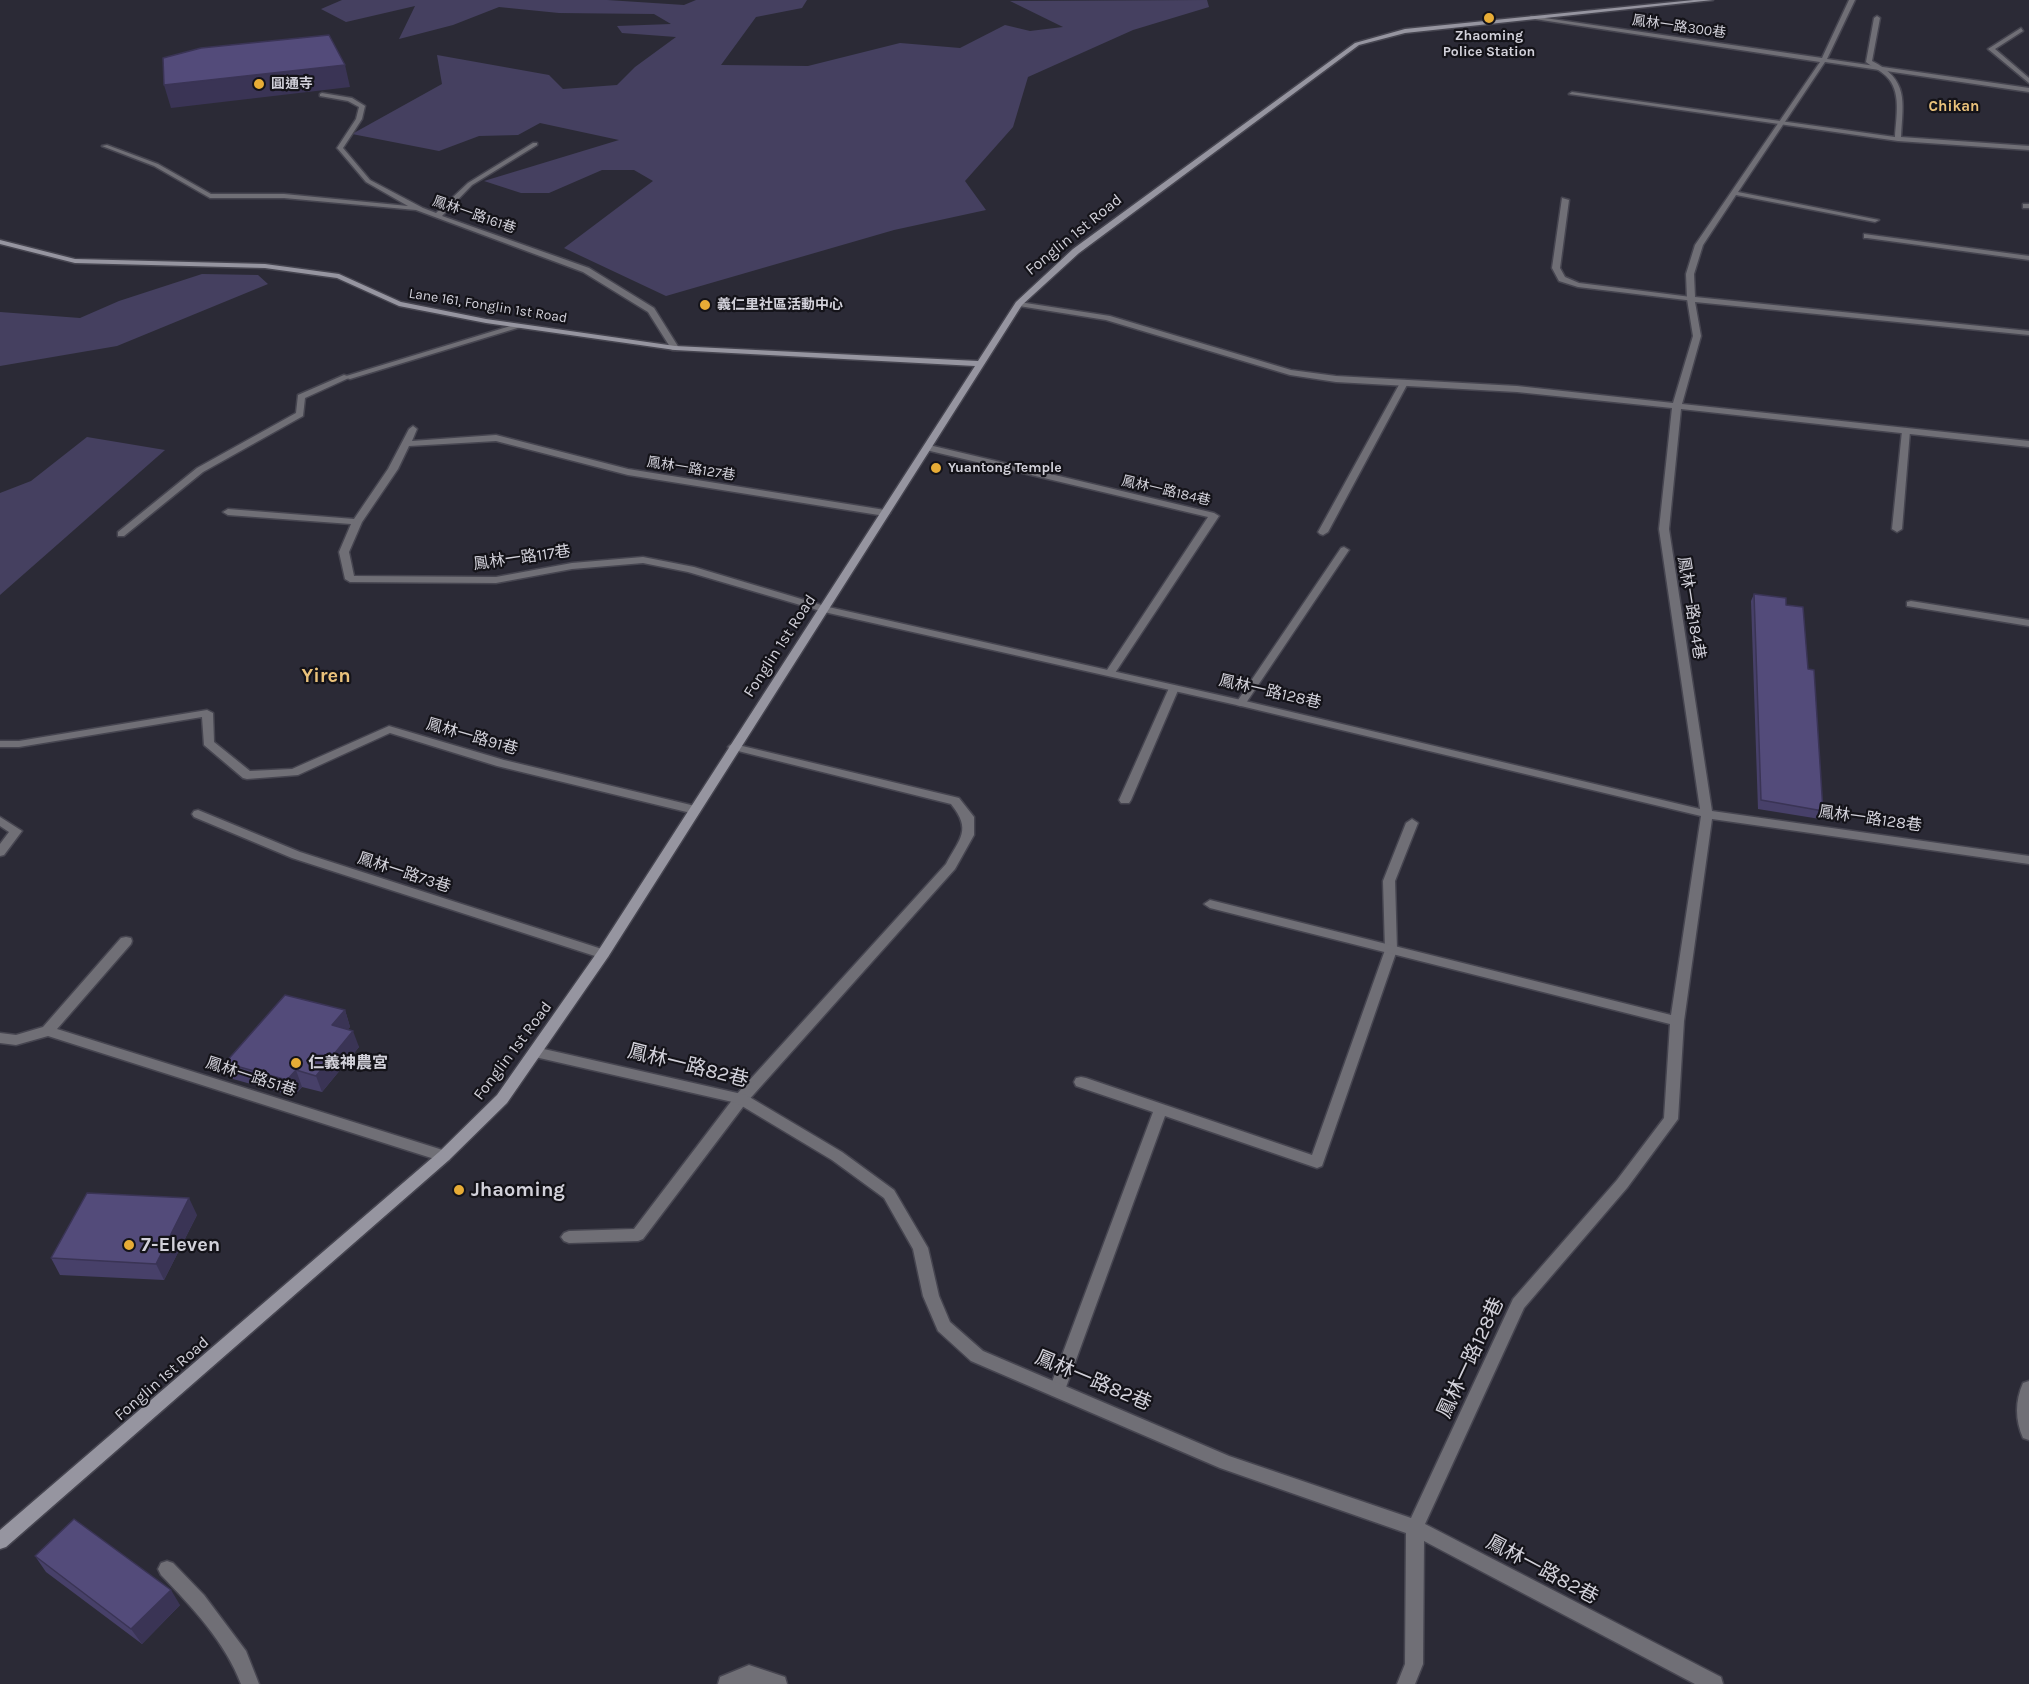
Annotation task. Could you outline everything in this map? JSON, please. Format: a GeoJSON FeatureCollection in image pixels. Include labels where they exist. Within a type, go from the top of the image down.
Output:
{"type":"FeatureCollection","features":[{"type":"Feature","properties":{"kind":"street","name":"Fonglin 1st Road"},"geometry":{"type":"LineString","coordinates":[[0,1541],[444,1156],[502,1099],[603,954],[734,747],[929,448],[1019,304],[1076,251],[1357,44],[1405,31],[1710,0]]}},
{"type":"Feature","properties":{"kind":"street"},"geometry":{"type":"LineString","coordinates":[[1852,0],[1824,60],[1734,193],[1875,220]]}},
{"type":"Feature","properties":{"kind":"street","name":"鳳林一路300巷"},"geometry":{"type":"LineString","coordinates":[[1531,18],[2029,90]]}},
{"type":"Feature","properties":{"kind":"street"},"geometry":{"type":"LineString","coordinates":[[1876,18],[1869,62],[1887,69],[1899,85],[1898,139]]}},
{"type":"Feature","properties":{"kind":"street"},"geometry":{"type":"LineString","coordinates":[[2021,30],[1991,49],[2029,81]]}},
{"type":"Feature","properties":{"kind":"street","name":"鳳林一路161巷"},"geometry":{"type":"LineString","coordinates":[[321,94],[350,99],[362,106],[359,118],[340,148],[368,181],[420,210],[524,245],[586,270],[651,310],[675,348]]}},
{"type":"Feature","properties":{"kind":"street"},"geometry":{"type":"LineString","coordinates":[[1572,94],[1898,139],[2029,148]]}},
{"type":"Feature","properties":{"kind":"street"},"geometry":{"type":"LineString","coordinates":[[438,216],[470,184],[535,144]]}},
{"type":"Feature","properties":{"kind":"street"},"geometry":{"type":"LineString","coordinates":[[105,146],[156,165],[210,196],[284,196],[420,210]]}},
{"type":"Feature","properties":{"kind":"street","name":"鳳林一路184巷"},"geometry":{"type":"LineString","coordinates":[[1707,814],[1664,529],[1677,406],[1697,336],[1691,299],[1690,274],[1699,245],[1734,193]]}},
{"type":"Feature","properties":{"kind":"street"},"geometry":{"type":"LineString","coordinates":[[1565,200],[1556,268],[1562,279],[1578,285],[1691,299],[2029,333]]}},
{"type":"Feature","properties":{"kind":"street"},"geometry":{"type":"LineString","coordinates":[[1868,236],[2029,258]]}},
{"type":"Feature","properties":{"kind":"street","name":"Lane 161, Fonglin 1st Road"},"geometry":{"type":"LineString","coordinates":[[0,242],[75,261],[265,266],[339,276],[399,304],[520,326],[675,348],[980,364]]}},
{"type":"Feature","properties":{"kind":"street"},"geometry":{"type":"LineString","coordinates":[[1019,304],[1107,318],[1290,372],[1336,379],[1517,389],[2029,444]]}},
{"type":"Feature","properties":{"kind":"street"},"geometry":{"type":"LineString","coordinates":[[121,534],[200,470],[300,414],[301,397],[347,377],[520,326]]}},
{"type":"Feature","properties":{"kind":"street"},"geometry":{"type":"LineString","coordinates":[[1323,532],[1404,383]]}},
{"type":"Feature","properties":{"kind":"street","name":"鳳林一路117巷"},"geometry":{"type":"LineString","coordinates":[[413,429],[357,522],[344,552],[350,579],[496,580],[572,566],[643,560],[690,569],[824,609]]}},
{"type":"Feature","properties":{"kind":"street"},"geometry":{"type":"LineString","coordinates":[[1897,529],[1906,430]]}},
{"type":"Feature","properties":{"kind":"street","name":"鳳林一路127巷"},"geometry":{"type":"LineString","coordinates":[[405,444],[496,438],[628,472],[885,513]]}},
{"type":"Feature","properties":{"kind":"street","name":"鳳林一路184巷"},"geometry":{"type":"LineString","coordinates":[[929,448],[1214,516],[1110,673]]}},
{"type":"Feature","properties":{"kind":"street"},"geometry":{"type":"LineString","coordinates":[[228,512],[357,522]]}},
{"type":"Feature","properties":{"kind":"street"},"geometry":{"type":"LineString","coordinates":[[1241,703],[1344,550]]}},
{"type":"Feature","properties":{"kind":"street"},"geometry":{"type":"LineString","coordinates":[[1911,604],[2029,623]]}},
{"type":"Feature","properties":{"kind":"street","name":"鳳林一路128巷"},"geometry":{"type":"LineString","coordinates":[[824,609],[1241,703],[1707,814],[2029,860]]}},
{"type":"Feature","properties":{"kind":"street"},"geometry":{"type":"LineString","coordinates":[[1125,800],[1174,688]]}},
{"type":"Feature","properties":{"kind":"street","name":"鳳林一路91巷"},"geometry":{"type":"LineString","coordinates":[[0,744],[19,744],[207,713],[208,743],[246,775],[294,772],[389,729],[501,763],[695,810]]}},
{"type":"Feature","properties":{"kind":"street"},"geometry":{"type":"LineString","coordinates":[[569,1237],[638,1235],[741,1099],[951,866],[968,835],[968,817],[955,801],[734,747]]}},
{"type":"Feature","properties":{"kind":"street","name":"鳳林一路73巷"},"geometry":{"type":"LineString","coordinates":[[198,814],[296,855],[603,954]]}},
{"type":"Feature","properties":{"kind":"street","name":"鳳林一路128巷"},"geometry":{"type":"LineString","coordinates":[[1406,1684],[1414,1664],[1415,1528],[1518,1304],[1622,1184],[1671,1119],[1677,1021],[1707,814]]}},
{"type":"Feature","properties":{"kind":"street"},"geometry":{"type":"LineString","coordinates":[[0,821],[16,831],[0,852]]}},
{"type":"Feature","properties":{"kind":"street"},"geometry":{"type":"LineString","coordinates":[[1080,1082],[1317,1162],[1391,950],[1389,881],[1412,823]]}},
{"type":"Feature","properties":{"kind":"street"},"geometry":{"type":"LineString","coordinates":[[1210,904],[1677,1021]]}},
{"type":"Feature","properties":{"kind":"street"},"geometry":{"type":"LineString","coordinates":[[0,1038],[16,1040],[48,1031],[126,941]]}},
{"type":"Feature","properties":{"kind":"street","name":"鳳林一路51巷"},"geometry":{"type":"LineString","coordinates":[[48,1031],[444,1156]]}},
{"type":"Feature","properties":{"kind":"street","name":"鳳林一路82巷"},"geometry":{"type":"LineString","coordinates":[[535,1052],[741,1099],[837,1156],[889,1194],[920,1248],[931,1296],[944,1326],[977,1356],[1226,1463],[1415,1528],[1714,1684]]}},
{"type":"Feature","properties":{"kind":"street"},"geometry":{"type":"LineString","coordinates":[[1057,1390],[1161,1109]]}},
{"type":"Feature","properties":{"kind":"street"},"geometry":{"type":"LineString","coordinates":[[2029,1388],[2024,1411],[2029,1433]]}},
{"type":"Feature","properties":{"kind":"street"},"geometry":{"type":"LineString","coordinates":[[167,1569],[198,1601],[240,1657],[250,1684]]}},
{"type":"Feature","properties":{"kind":"street"},"geometry":{"type":"LineString","coordinates":[[727,1684],[749,1674],[778,1684]]}},
{"type":"Feature","properties":{"kind":"shaded area"},"geometry":{"type":"Polygon","coordinates":[[[342,0],[607,0],[684,5],[696,0],[807,0],[802,8],[756,17],[721,65],[808,66],[900,43],[960,48],[1005,25],[1030,31],[1063,27],[1010,1],[1207,0],[1209,7],[1133,30],[1028,77],[1013,127],[965,181],[986,210],[894,230],[666,296],[564,248],[653,181],[634,170],[602,170],[549,193],[521,193],[484,181],[619,140],[540,123],[518,135],[479,136],[439,151],[352,134],[442,84],[437,55],[549,75],[563,89],[617,85],[635,67],[676,37],[622,33],[617,26],[671,24],[654,14],[559,13],[499,7],[453,25],[399,39],[415,6],[346,22],[321,9],[342,0]]]}},
{"type":"Feature","properties":{"kind":"shaded area"},"geometry":{"type":"Polygon","coordinates":[[[202,274],[258,275],[268,284],[117,346],[0,366],[0,312],[80,318],[119,301],[202,274]]]}},
{"type":"Feature","properties":{"kind":"shaded area"},"geometry":{"type":"Polygon","coordinates":[[[87,437],[165,450],[0,595],[0,493],[31,481],[87,437]]]}},
{"type":"Feature","properties":{"kind":"building"},"geometry":{"type":"Polygon","coordinates":[[[329,35],[345,65],[164,85],[163,58],[201,48],[329,35]]]}},
{"type":"Feature","properties":{"kind":"building"},"geometry":{"type":"Polygon","coordinates":[[[1754,594],[1786,598],[1786,605],[1803,607],[1808,669],[1814,670],[1823,811],[1761,800],[1754,594]]]}},
{"type":"Feature","properties":{"kind":"building","name":"仁義神農宮"},"geometry":{"type":"Polygon","coordinates":[[[285,995],[345,1010],[332,1025],[353,1031],[316,1076],[296,1070],[287,1080],[225,1063],[285,995]]]}},
{"type":"Feature","properties":{"kind":"building","name":"7-Eleven"},"geometry":{"type":"Polygon","coordinates":[[[87,1193],[189,1198],[156,1264],[51,1258],[87,1193]]]}},
{"type":"Feature","properties":{"kind":"building"},"geometry":{"type":"Polygon","coordinates":[[[74,1519],[171,1590],[131,1629],[35,1556],[74,1519]]]}},
{"type":"Feature","properties":{"kind":"place","name":"Zhaoming Police Station"},"geometry":{"type":"Point","coordinates":[1489,18]}},
{"type":"Feature","properties":{"kind":"place","name":"圓通寺"},"geometry":{"type":"Point","coordinates":[259,84]}},
{"type":"Feature","properties":{"kind":"place","name":"義仁里社區活動中心"},"geometry":{"type":"Point","coordinates":[705,305]}},
{"type":"Feature","properties":{"kind":"place","name":"Yuantong Temple"},"geometry":{"type":"Point","coordinates":[936,468]}},
{"type":"Feature","properties":{"kind":"place","name":"仁義神農宮"},"geometry":{"type":"Point","coordinates":[296,1063]}},
{"type":"Feature","properties":{"kind":"place","name":"Jhaoming"},"geometry":{"type":"Point","coordinates":[459,1190]}},
{"type":"Feature","properties":{"kind":"place","name":"7-Eleven"},"geometry":{"type":"Point","coordinates":[129,1245]}},
{"type":"Feature","properties":{"kind":"district","name":"Chikan"},"geometry":{"type":"Point","coordinates":[1954,107]}},
{"type":"Feature","properties":{"kind":"district","name":"Yiren"},"geometry":{"type":"Point","coordinates":[326,676]}}]}
